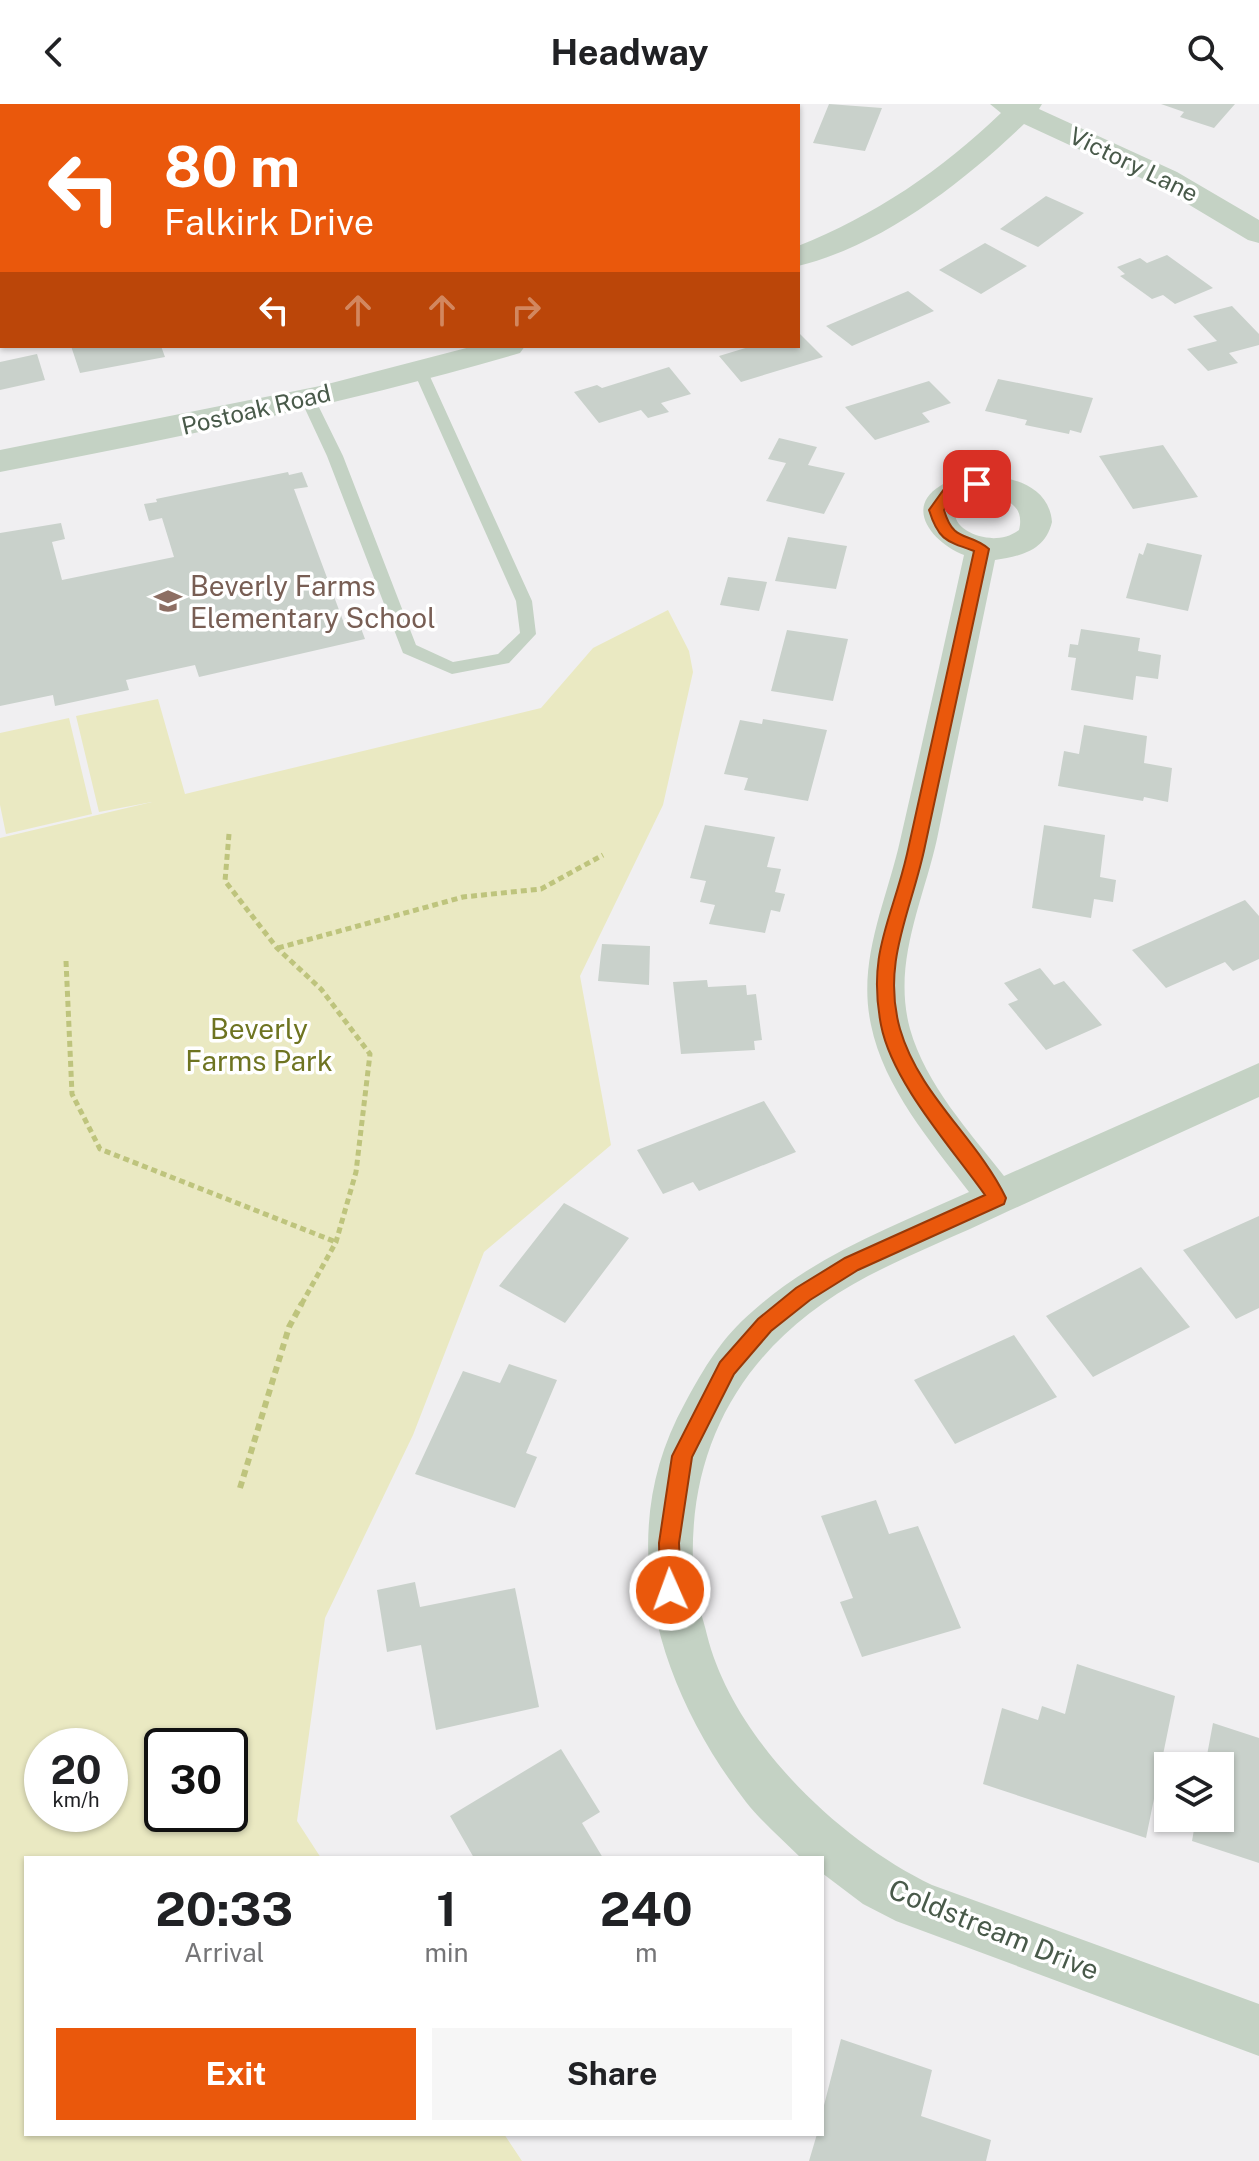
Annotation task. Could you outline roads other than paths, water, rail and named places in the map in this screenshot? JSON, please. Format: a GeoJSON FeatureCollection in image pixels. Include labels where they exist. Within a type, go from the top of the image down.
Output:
{"type":"FeatureCollection","features":[{"type":"Feature","properties":{"kind":"street","name":"Victory Lane"},"geometry":{"type":"LineString","coordinates":[[1017,106],[1159,173],[1226,211],[1259,234]]}},
{"type":"Feature","properties":{"kind":"street"},"geometry":{"type":"LineString","coordinates":[[800,256],[871,224],[920,196],[957,168],[1017,106]]}},
{"type":"Feature","properties":{"kind":"street","name":"Postoak Road"},"geometry":{"type":"LineString","coordinates":[[0,461],[204,422],[502,348]]}},
{"type":"Feature","properties":{"kind":"street"},"geometry":{"type":"LineString","coordinates":[[981,549],[914,859],[889,937],[884,979],[890,1027],[904,1068],[997,1198]]}},
{"type":"Feature","properties":{"kind":"street","name":"Coldstream Drive"},"geometry":{"type":"LineString","coordinates":[[1259,1079],[852,1264],[803,1294],[764,1325],[727,1368],[682,1456],[669,1543],[670,1590],[690,1662],[721,1728],[764,1787],[818,1841],[883,1887],[961,1921],[1259,2030]]}},
{"type":"Feature","properties":{"kind":"lane"},"geometry":{"type":"LineString","coordinates":[[308,398],[335,456],[409,649],[452,668],[503,659],[528,634],[524,601],[420,370]]}},
{"type":"Feature","properties":{"kind":"place","name":"Beverly Farms Elementary School"},"geometry":{"type":"Point","coordinates":[168,601]}},
{"type":"Feature","properties":{"kind":"park label","name":"Beverly Farms Park"},"geometry":{"type":"Point","coordinates":[259,1044]}}]}
